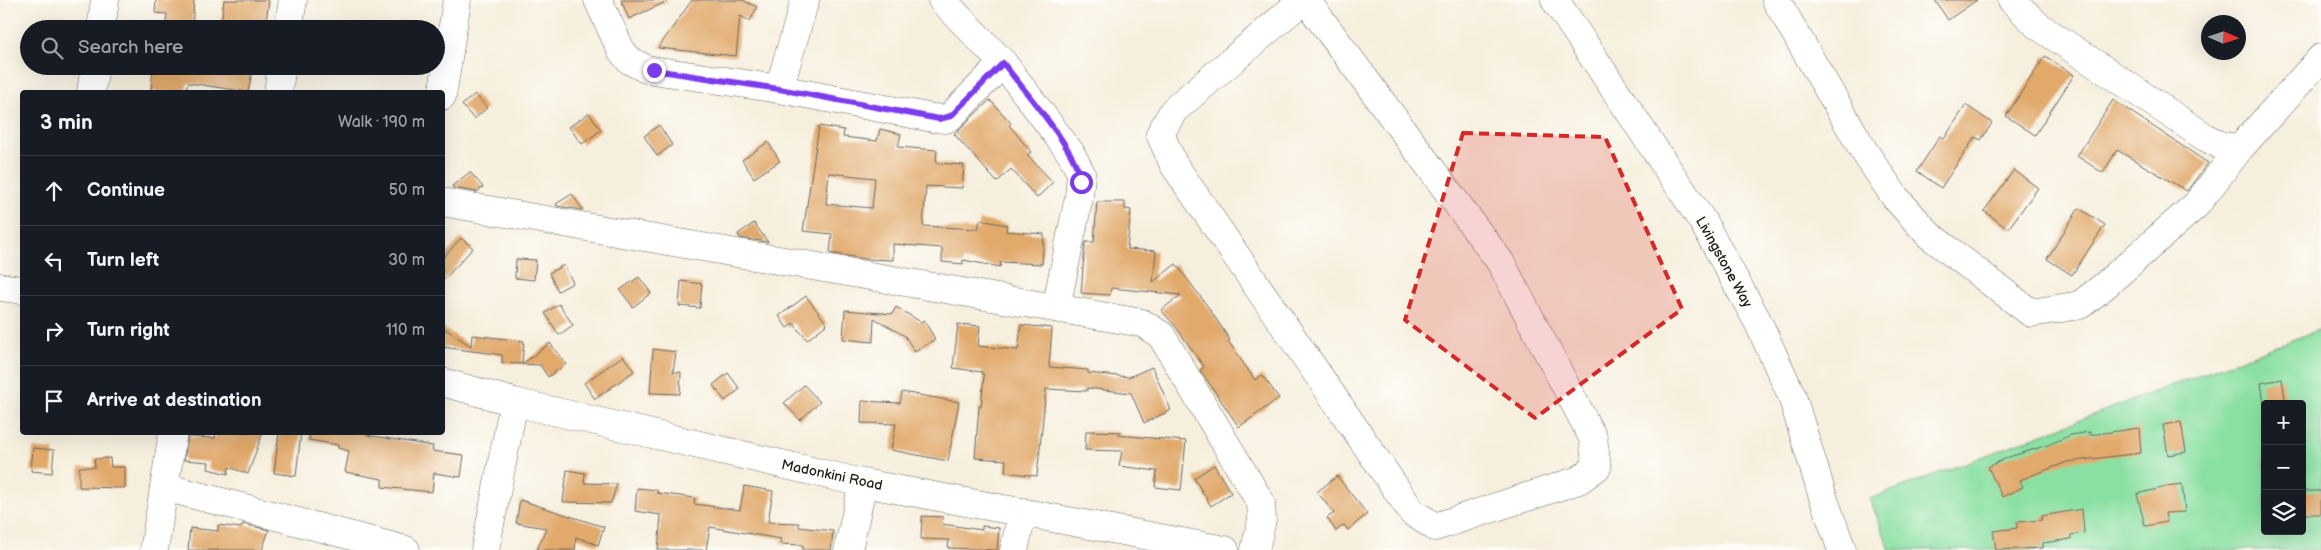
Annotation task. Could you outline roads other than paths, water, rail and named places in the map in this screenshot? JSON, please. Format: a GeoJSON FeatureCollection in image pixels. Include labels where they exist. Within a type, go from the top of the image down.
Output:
{"type":"FeatureCollection","features":[{"type":"Feature","properties":{"kind":"main road"},"geometry":{"type":"LineString","coordinates":[[102,20],[105,0]]}},
{"type":"Feature","properties":{"kind":"main road"},"geometry":{"type":"LineString","coordinates":[[290,20],[293,0]]}},
{"type":"Feature","properties":{"kind":"main road"},"geometry":{"type":"LineString","coordinates":[[443,90],[456,0]]}},
{"type":"Feature","properties":{"kind":"main road"},"geometry":{"type":"LineString","coordinates":[[598,0],[621,50],[629,60],[637,65],[654,70],[779,89],[925,117],[946,119],[1003,63]]}},
{"type":"Feature","properties":{"kind":"main road"},"geometry":{"type":"LineString","coordinates":[[779,89],[805,0]]}},
{"type":"Feature","properties":{"kind":"main road"},"geometry":{"type":"LineString","coordinates":[[942,0],[1003,63],[1070,152],[1081,173],[1079,197],[1056,308]]}},
{"type":"Feature","properties":{"kind":"main road"},"geometry":{"type":"LineString","coordinates":[[1305,0],[1501,263],[1593,438],[1596,467],[1579,480],[1435,528],[1412,512],[1174,165],[1160,134],[1174,110],[1305,0]]}},
{"type":"Feature","properties":{"kind":"main road","name":"Livingstone Way"},"geometry":{"type":"LineString","coordinates":[[1555,0],[1703,222],[1758,322],[1792,396],[1822,494],[1842,550]]}},
{"type":"Feature","properties":{"kind":"main road"},"geometry":{"type":"LineString","coordinates":[[1776,0],[1864,151],[1895,197],[1929,235],[2031,313],[2080,305],[2196,205],[2240,148],[2321,58]]}},
{"type":"Feature","properties":{"kind":"main road"},"geometry":{"type":"LineString","coordinates":[[2012,0],[2036,24],[2204,137],[2222,146],[2240,148]]}},
{"type":"Feature","properties":{"kind":"main road"},"geometry":{"type":"LineString","coordinates":[[91,90],[94,75]]}},
{"type":"Feature","properties":{"kind":"main road"},"geometry":{"type":"LineString","coordinates":[[278,90],[281,75]]}},
{"type":"Feature","properties":{"kind":"main road"},"geometry":{"type":"LineString","coordinates":[[445,203],[1142,323],[1161,335],[1261,503],[1262,520],[1255,550]]}},
{"type":"Feature","properties":{"kind":"main road"},"geometry":{"type":"LineString","coordinates":[[0,287],[20,290]]}},
{"type":"Feature","properties":{"kind":"main road","name":"Madonkini Road"},"geometry":{"type":"LineString","coordinates":[[445,383],[514,402],[863,483],[1023,512],[1188,547],[1225,550]]}},
{"type":"Feature","properties":{"kind":"main road"},"geometry":{"type":"LineString","coordinates":[[484,550],[514,402]]}},
{"type":"Feature","properties":{"kind":"main road"},"geometry":{"type":"LineString","coordinates":[[154,550],[173,435]]}},
{"type":"Feature","properties":{"kind":"main road"},"geometry":{"type":"LineString","coordinates":[[848,550],[863,483]]}},
{"type":"Feature","properties":{"kind":"main road"},"geometry":{"type":"LineString","coordinates":[[164,487],[406,550]]}},
{"type":"Feature","properties":{"kind":"main road"},"geometry":{"type":"LineString","coordinates":[[1014,550],[1023,512]]}}]}
